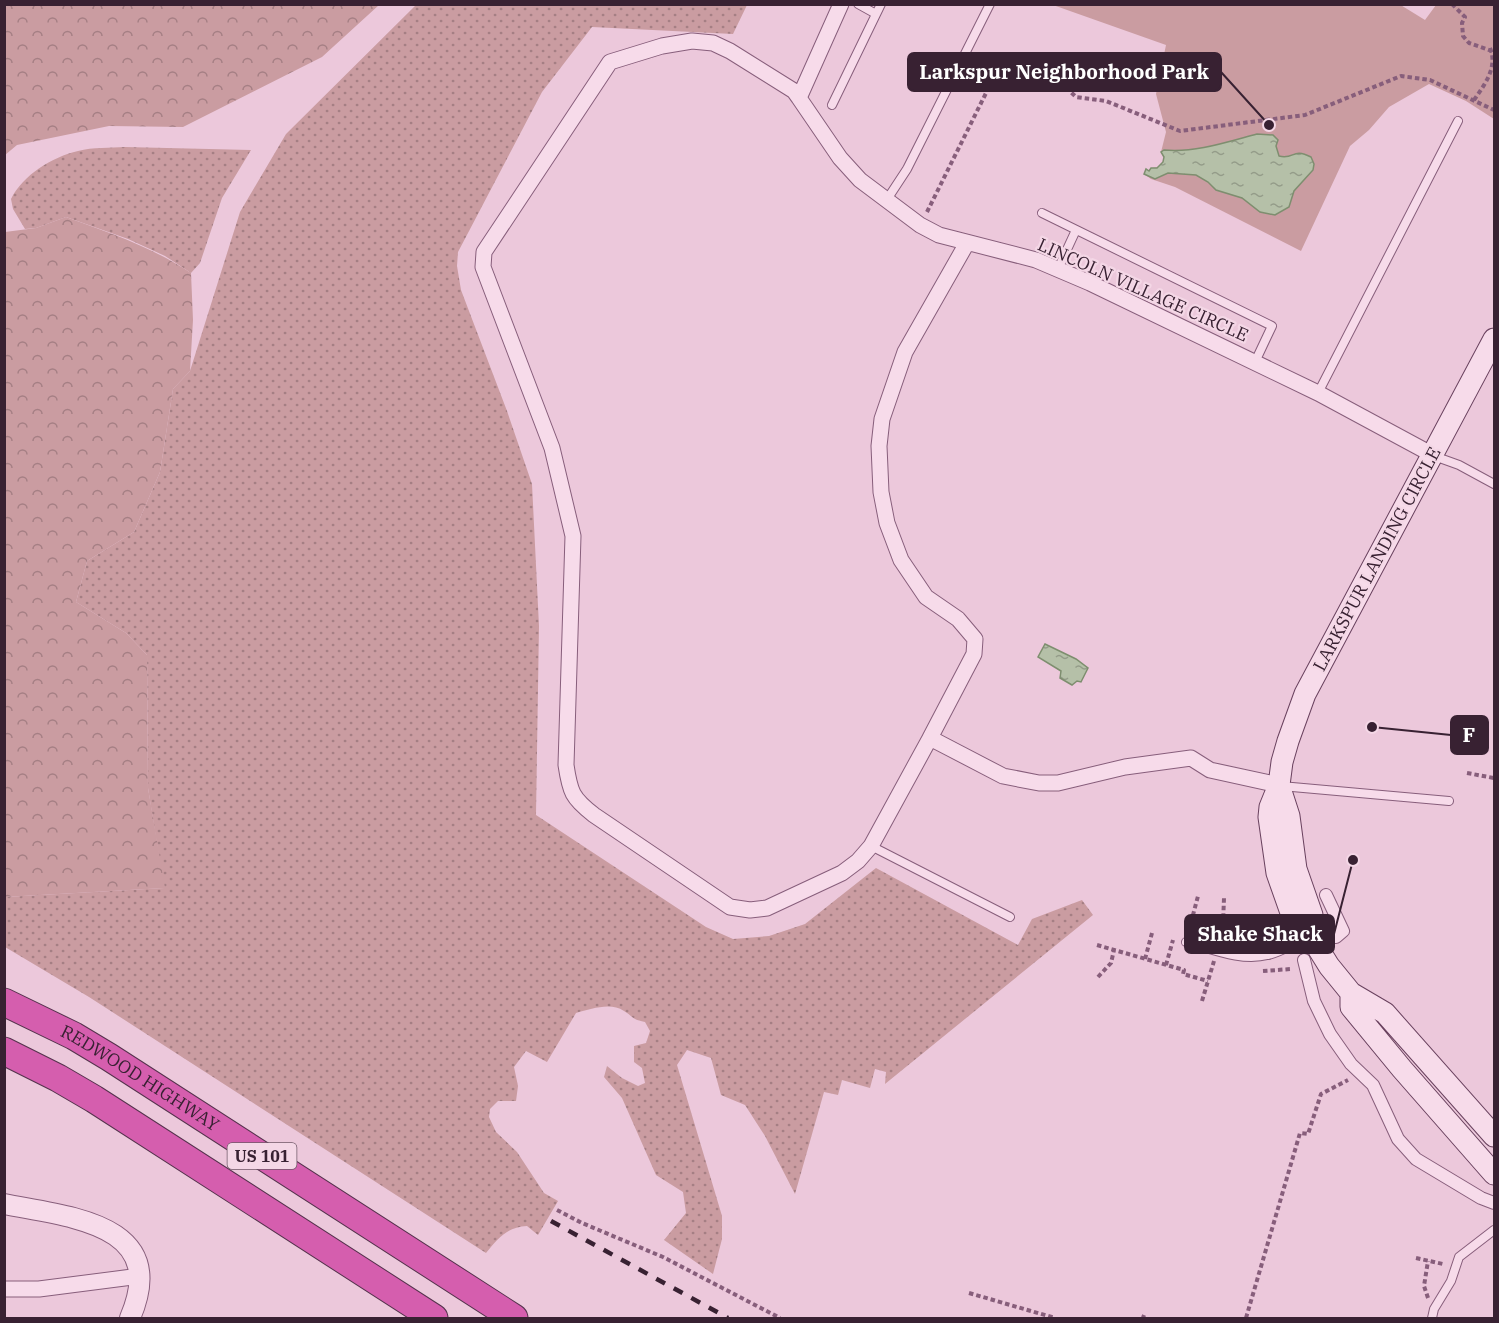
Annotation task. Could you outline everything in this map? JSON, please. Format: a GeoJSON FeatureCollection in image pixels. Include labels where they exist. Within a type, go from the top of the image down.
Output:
{"type":"FeatureCollection","features":[{"type":"Feature","properties":{"kind":"highway","name":"REDWOOD HIGHWAY"},"geometry":{"type":"LineString","coordinates":[[4,1002],[74,1036],[118,1063],[514,1318]]}},
{"type":"Feature","properties":{"kind":"highway","name":"US 101"},"geometry":{"type":"LineString","coordinates":[[4,1051],[94,1099],[434,1318]]}},
{"type":"Feature","properties":{"kind":"main road","name":"LARKSPUR LANDING CIRCLE"},"geometry":{"type":"LineString","coordinates":[[1494,339],[1305,694],[1288,741],[1279,785],[1289,816],[1296,868],[1312,915],[1311,937],[1351,993],[1385,1013],[1494,1136]]}},
{"type":"Feature","properties":{"kind":"main road","name":"LARKSPUR LANDING CIRCLE"},"geometry":{"type":"LineString","coordinates":[[1351,993],[1351,1006],[1402,1069],[1494,1173]]}},
{"type":"Feature","properties":{"kind":"street"},"geometry":{"type":"LineString","coordinates":[[799,98],[841,4]]}},
{"type":"Feature","properties":{"kind":"street","name":"LINCOLN VILLAGE CIRCLE"},"geometry":{"type":"LineString","coordinates":[[968,243],[905,352],[882,419],[879,446],[881,492],[886,523],[901,560],[926,597],[958,619],[975,639],[974,654],[871,846],[858,861],[842,873],[767,908],[750,910],[730,907],[578,802],[569,786],[566,765],[573,536],[552,448],[483,267],[484,252],[610,62],[662,46],[692,41],[712,43],[730,51],[794,91],[840,158],[860,180],[920,225],[939,235],[1036,260],[1058,269],[1318,393],[1433,455]]}},
{"type":"Feature","properties":{"kind":"street"},"geometry":{"type":"LineString","coordinates":[[930,738],[1003,776],[1039,783],[1058,783],[1125,767],[1191,758],[1209,770],[1279,785]]}},
{"type":"Feature","properties":{"kind":"street"},"geometry":{"type":"LineString","coordinates":[[1326,895],[1343,932],[1336,937]]}},
{"type":"Feature","properties":{"kind":"street"},"geometry":{"type":"LineString","coordinates":[[1304,960],[1314,1001],[1330,1034],[1353,1066],[1373,1085],[1398,1139],[1416,1159],[1481,1198],[1494,1203]]}},
{"type":"Feature","properties":{"kind":"street"},"geometry":{"type":"LineString","coordinates":[[4,1204],[82,1219],[104,1227],[126,1246],[137,1264],[140,1276],[138,1295],[130,1318]]}},
{"type":"Feature","properties":{"kind":"street"},"geometry":{"type":"LineString","coordinates":[[4,1288],[48,1288],[140,1276]]}},
{"type":"Feature","properties":{"kind":"lane"},"geometry":{"type":"LineString","coordinates":[[858,4],[876,14]]}},
{"type":"Feature","properties":{"kind":"lane"},"geometry":{"type":"LineString","coordinates":[[832,105],[881,4]]}},
{"type":"Feature","properties":{"kind":"lane"},"geometry":{"type":"LineString","coordinates":[[886,201],[908,169],[990,4]]}},
{"type":"Feature","properties":{"kind":"lane"},"geometry":{"type":"LineString","coordinates":[[1318,393],[1458,121]]}},
{"type":"Feature","properties":{"kind":"lane"},"geometry":{"type":"LineString","coordinates":[[1042,213],[1272,326],[1255,362]]}},
{"type":"Feature","properties":{"kind":"lane"},"geometry":{"type":"LineString","coordinates":[[1058,269],[1076,230]]}},
{"type":"Feature","properties":{"kind":"lane"},"geometry":{"type":"LineString","coordinates":[[1433,455],[1459,465],[1494,484]]}},
{"type":"Feature","properties":{"kind":"lane"},"geometry":{"type":"LineString","coordinates":[[1279,785],[1449,801]]}},
{"type":"Feature","properties":{"kind":"lane"},"geometry":{"type":"LineString","coordinates":[[871,846],[1010,916]]}},
{"type":"Feature","properties":{"kind":"lane"},"geometry":{"type":"LineString","coordinates":[[1186,942],[1227,954],[1252,957],[1270,955],[1311,937]]}},
{"type":"Feature","properties":{"kind":"lane"},"geometry":{"type":"LineString","coordinates":[[1432,1318],[1434,1309],[1451,1281],[1459,1257],[1494,1230]]}},
{"type":"Feature","properties":{"kind":"path"},"geometry":{"type":"LineString","coordinates":[[1452,4],[1465,16],[1462,23],[1463,36],[1469,43],[1491,50],[1494,57],[1487,82],[1474,100]]}},
{"type":"Feature","properties":{"kind":"path"},"geometry":{"type":"LineString","coordinates":[[920,225],[989,87],[1006,71],[1020,63],[1051,73],[1076,97],[1106,101],[1180,131],[1305,115],[1401,76],[1431,80],[1494,110]]}},
{"type":"Feature","properties":{"kind":"path"},"geometry":{"type":"LineString","coordinates":[[1467,773],[1494,778]]}},
{"type":"Feature","properties":{"kind":"path"},"geometry":{"type":"LineString","coordinates":[[1186,942],[1198,896]]}},
{"type":"Feature","properties":{"kind":"path"},"geometry":{"type":"LineString","coordinates":[[1145,959],[1152,933]]}},
{"type":"Feature","properties":{"kind":"path"},"geometry":{"type":"LineString","coordinates":[[1166,965],[1173,938]]}},
{"type":"Feature","properties":{"kind":"path"},"geometry":{"type":"LineString","coordinates":[[1097,945],[1184,970],[1183,974],[1208,981]]}},
{"type":"Feature","properties":{"kind":"path"},"geometry":{"type":"LineString","coordinates":[[1098,977],[1111,963],[1114,950]]}},
{"type":"Feature","properties":{"kind":"path"},"geometry":{"type":"LineString","coordinates":[[1202,1001],[1210,975]]}},
{"type":"Feature","properties":{"kind":"path"},"geometry":{"type":"LineString","coordinates":[[1246,1318],[1300,1133],[1308,1134],[1321,1094],[1350,1079],[1353,1066]]}},
{"type":"Feature","properties":{"kind":"path"},"geometry":{"type":"LineString","coordinates":[[557,1210],[663,1257],[780,1318]]}},
{"type":"Feature","properties":{"kind":"path"},"geometry":{"type":"LineString","coordinates":[[1416,1258],[1439,1263]]}},
{"type":"Feature","properties":{"kind":"path"},"geometry":{"type":"LineString","coordinates":[[1428,1261],[1424,1286],[1425,1293],[1434,1309]]}},
{"type":"Feature","properties":{"kind":"path"},"geometry":{"type":"LineString","coordinates":[[969,1293],[1055,1318]]}},
{"type":"Feature","properties":{"kind":"green space"},"geometry":{"type":"Polygon","coordinates":[[[5,4],[379,5],[322,57],[183,127],[109,126],[17,145],[5,155],[5,4]]]}},
{"type":"Feature","properties":{"kind":"green space"},"geometry":{"type":"Polygon","coordinates":[[[1399,4],[1425,20],[1436,5],[1494,5],[1494,119],[1466,101],[1429,84],[1389,107],[1369,130],[1350,146],[1301,251],[1175,187],[1151,179],[1144,174],[1146,169],[1149,171],[1151,168],[1160,166],[1164,157],[1161,152],[1166,132],[1156,94],[1166,45],[1053,5],[1399,4]]]}},
{"type":"Feature","properties":{"kind":"green space"},"geometry":{"type":"Polygon","coordinates":[[[416,5],[747,5],[733,34],[592,27],[542,92],[458,252],[457,266],[461,290],[532,484],[539,626],[536,815],[706,927],[733,939],[769,936],[805,924],[876,868],[1018,945],[1032,919],[1082,900],[1093,915],[885,1084],[886,1072],[875,1069],[870,1088],[842,1080],[838,1095],[824,1092],[795,1194],[765,1136],[745,1105],[721,1095],[711,1058],[687,1050],[677,1065],[722,1216],[722,1239],[713,1274],[664,1240],[686,1213],[683,1192],[656,1175],[622,1098],[604,1077],[607,1066],[622,1078],[638,1086],[645,1083],[642,1068],[634,1062],[634,1046],[646,1043],[650,1031],[645,1022],[635,1019],[619,1008],[601,1007],[576,1013],[547,1062],[526,1051],[514,1067],[518,1086],[516,1101],[498,1101],[490,1109],[489,1117],[496,1132],[517,1152],[544,1193],[558,1201],[538,1235],[527,1226],[508,1231],[486,1253],[89,997],[5,947],[5,897],[164,888],[148,788],[147,655],[126,633],[76,602],[87,561],[134,532],[160,472],[173,389],[190,371],[240,212],[286,134],[416,5]]]}},
{"type":"Feature","properties":{"kind":"green space"},"geometry":{"type":"Polygon","coordinates":[[[125,147],[251,150],[222,198],[200,263],[191,273],[165,256],[128,239],[66,217],[36,228],[25,229],[13,209],[11,199],[16,190],[39,168],[49,162],[84,150],[125,147]]]}},
{"type":"Feature","properties":{"kind":"green space"},"geometry":{"type":"Polygon","coordinates":[[[66,217],[146,248],[191,273],[193,320],[190,371],[173,389],[160,472],[134,532],[87,561],[76,602],[126,633],[147,655],[148,788],[165,888],[5,897],[5,232],[36,228],[66,217]]]}},
{"type":"Feature","properties":{"kind":"water"},"geometry":{"type":"Polygon","coordinates":[[[1257,134],[1273,135],[1278,140],[1276,146],[1279,156],[1305,154],[1311,157],[1314,164],[1313,170],[1294,191],[1289,207],[1275,215],[1260,212],[1242,198],[1216,190],[1196,175],[1168,173],[1155,179],[1144,174],[1146,169],[1149,171],[1151,168],[1157,168],[1163,162],[1164,157],[1161,152],[1164,150],[1199,148],[1257,134]]]}},
{"type":"Feature","properties":{"kind":"water"},"geometry":{"type":"Polygon","coordinates":[[[1045,644],[1076,659],[1088,668],[1081,682],[1077,681],[1072,685],[1060,678],[1061,671],[1038,657],[1045,644]]]}},
{"type":"Feature","properties":{"kind":"railway"},"geometry":{"type":"LineString","coordinates":[[551,1221],[728,1318]]}},
{"type":"Feature","properties":{"kind":"place","name":"Larkspur Neighborhood Park"},"geometry":{"type":"Point","coordinates":[1269,125]}},
{"type":"Feature","properties":{"kind":"place","name":"F"},"geometry":{"type":"Point","coordinates":[1372,727]}},
{"type":"Feature","properties":{"kind":"place","name":"Shake Shack"},"geometry":{"type":"Point","coordinates":[1353,860]}}]}
